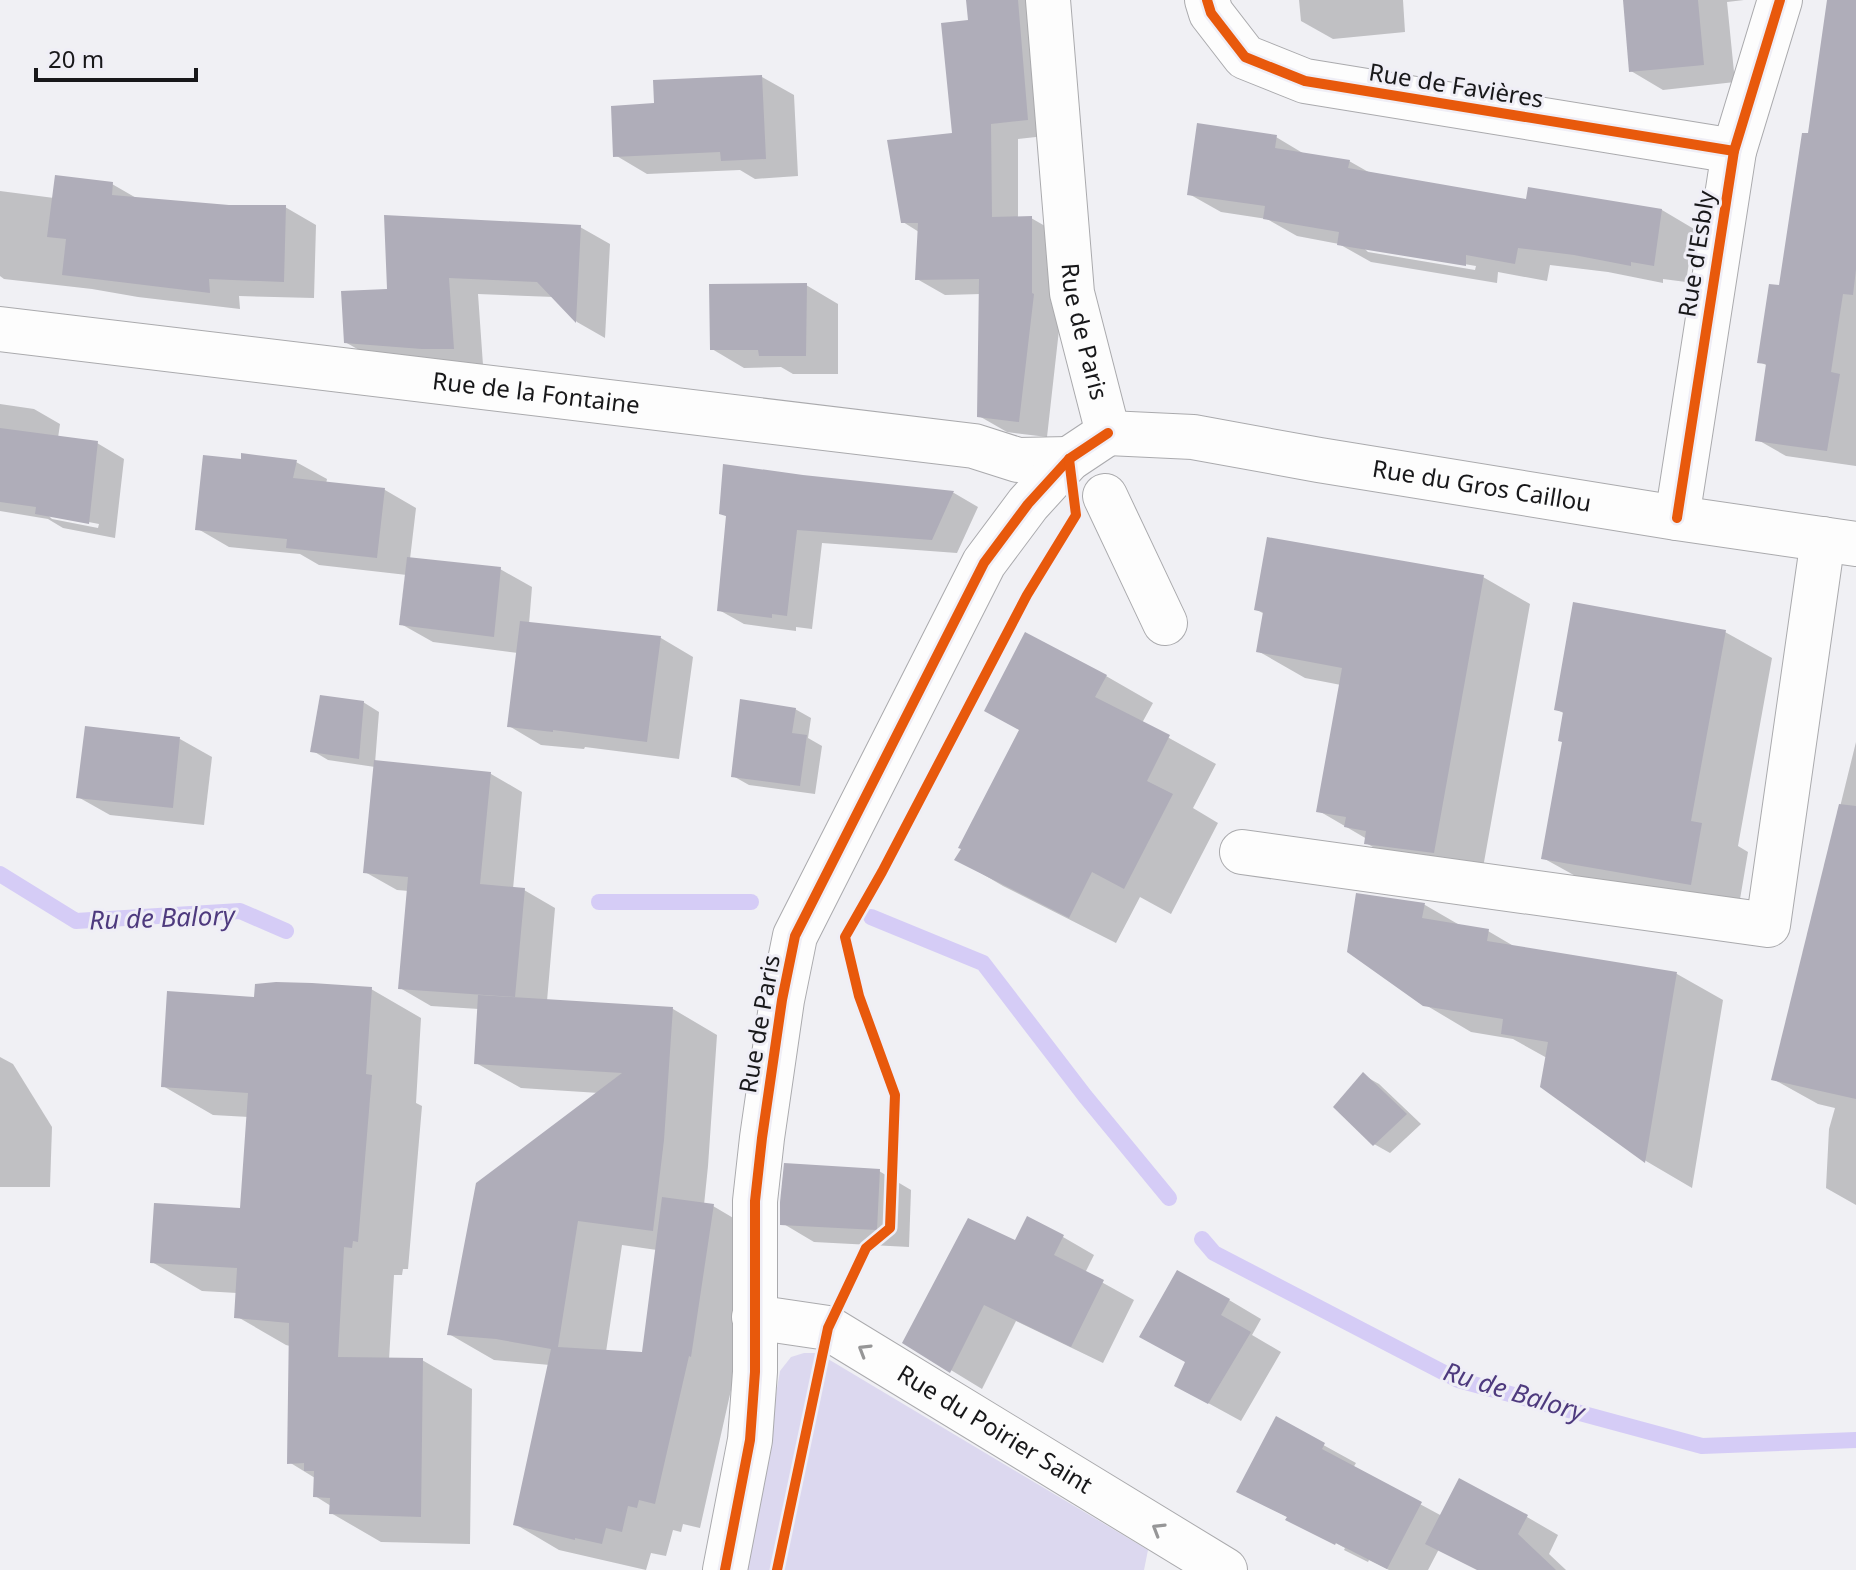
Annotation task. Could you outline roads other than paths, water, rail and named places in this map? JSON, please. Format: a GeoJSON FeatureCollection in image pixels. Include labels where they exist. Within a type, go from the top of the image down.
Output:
{"type":"FeatureCollection","features":[{"type":"Feature","properties":{"kind":"street","name":"Rue de Paris"},"geometry":{"type":"LineString","coordinates":[[725,1570],[750,1440],[755,1372],[755,1201],[782,1000],[795,936],[984,563],[1028,504],[1069,459],[1108,433],[1072,293],[1048,0]]}},
{"type":"Feature","properties":{"kind":"street","name":"Rue de Favières"},"geometry":{"type":"LineString","coordinates":[[1207,0],[1211,13],[1245,57],[1305,81],[1734,151]]}},
{"type":"Feature","properties":{"kind":"street","name":"Rue d'Esbly"},"geometry":{"type":"LineString","coordinates":[[1677,518],[1734,151],[1780,0]]}},
{"type":"Feature","properties":{"kind":"street","name":"Rue de la Fontaine"},"geometry":{"type":"LineString","coordinates":[[0,329],[974,446],[1018,460],[1069,459]]}},
{"type":"Feature","properties":{"kind":"street","name":"Rue du Gros Caillou"},"geometry":{"type":"LineString","coordinates":[[1108,433],[1193,437],[1319,460],[1839,542]]}},
{"type":"Feature","properties":{"kind":"street"},"geometry":{"type":"LineString","coordinates":[[1105,496],[1165,623]]}},
{"type":"Feature","properties":{"kind":"street"},"geometry":{"type":"LineString","coordinates":[[1242,852],[1768,925],[1839,542]]}},
{"type":"Feature","properties":{"kind":"street","name":"Rue du Poirier Saint"},"geometry":{"type":"LineString","coordinates":[[754,1317],[828,1328],[1225,1570]]}},
{"type":"Feature","properties":{"kind":"waterway","name":"Ru de Balory"},"geometry":{"type":"LineString","coordinates":[[0,874],[76,921],[240,911],[286,931]]}},
{"type":"Feature","properties":{"kind":"waterway","name":"Ru de Balory"},"geometry":{"type":"LineString","coordinates":[[599,902],[751,902]]}},
{"type":"Feature","properties":{"kind":"waterway","name":"Ru de Balory"},"geometry":{"type":"LineString","coordinates":[[871,917],[983,963],[1085,1096],[1169,1198]]}},
{"type":"Feature","properties":{"kind":"waterway","name":"Ru de Balory"},"geometry":{"type":"LineString","coordinates":[[1202,1239],[1214,1253],[1458,1380],[1702,1446],[1856,1440]]}}]}
